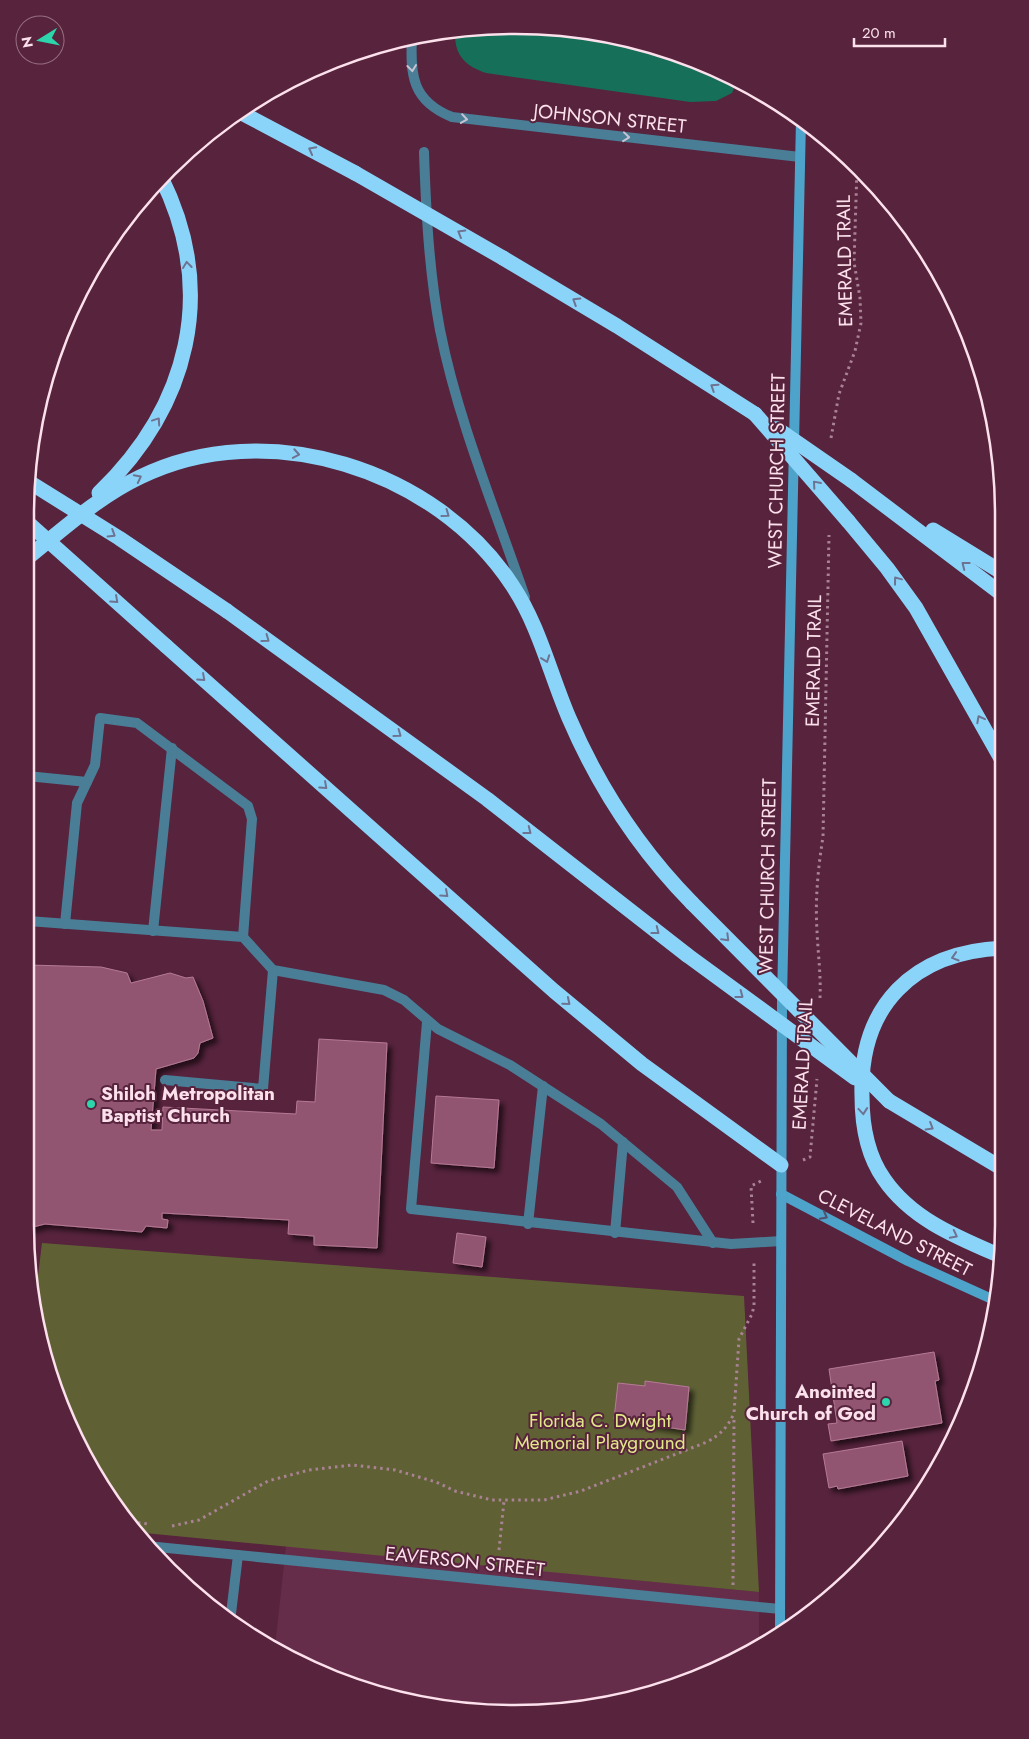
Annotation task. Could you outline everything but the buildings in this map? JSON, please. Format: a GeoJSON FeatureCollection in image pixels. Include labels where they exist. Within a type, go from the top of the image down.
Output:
{"type":"FeatureCollection","features":[{"type":"Feature","properties":{"kind":"highway"},"geometry":{"type":"LineString","coordinates":[[246,115],[355,173],[617,326],[755,414],[850,480],[995,589]]}},
{"type":"Feature","properties":{"kind":"highway"},"geometry":{"type":"LineString","coordinates":[[55,536],[114,479],[130,458],[161,415],[179,372],[189,322],[188,265],[176,213],[165,186]]}},
{"type":"Feature","properties":{"kind":"highway"},"geometry":{"type":"LineString","coordinates":[[755,414],[848,521],[887,568],[916,608],[952,668],[995,747]]}},
{"type":"Feature","properties":{"kind":"highway"},"geometry":{"type":"LineString","coordinates":[[34,553],[118,489],[159,468],[224,453],[270,450],[338,464],[381,478],[416,495],[448,515],[476,541],[502,570],[522,600],[570,720],[612,804],[652,860],[692,904],[889,1101]]}},
{"type":"Feature","properties":{"kind":"highway"},"geometry":{"type":"LineString","coordinates":[[850,480],[995,568]]}},
{"type":"Feature","properties":{"kind":"highway"},"geometry":{"type":"LineString","coordinates":[[35,486],[119,538],[227,611],[472,788],[687,955],[889,1101],[995,1164]]}},
{"type":"Feature","properties":{"kind":"highway"},"geometry":{"type":"LineString","coordinates":[[34,528],[554,991],[672,1087],[781,1165]]}},
{"type":"Feature","properties":{"kind":"highway"},"geometry":{"type":"LineString","coordinates":[[994,1253],[938,1227],[896,1194],[875,1163],[868,1146],[863,1119],[862,1089],[866,1048],[870,1031],[878,1015],[902,985],[935,964],[977,952],[995,949]]}},
{"type":"Feature","properties":{"kind":"street","name":"JOHNSON STREET"},"geometry":{"type":"LineString","coordinates":[[412,45],[411,70],[422,97],[442,113],[461,119],[800,157]]}},
{"type":"Feature","properties":{"kind":"street","name":"WEST CHURCH STREET"},"geometry":{"type":"LineString","coordinates":[[780,1625],[782,999],[801,129]]}},
{"type":"Feature","properties":{"kind":"street"},"geometry":{"type":"LineString","coordinates":[[424,152],[430,266],[447,363],[466,425],[538,636]]}},
{"type":"Feature","properties":{"kind":"street"},"geometry":{"type":"LineString","coordinates":[[65,924],[77,803],[97,758],[100,718],[136,722],[244,802],[251,813],[243,937]]}},
{"type":"Feature","properties":{"kind":"street"},"geometry":{"type":"LineString","coordinates":[[153,930],[172,748]]}},
{"type":"Feature","properties":{"kind":"street"},"geometry":{"type":"LineString","coordinates":[[34,777],[86,782]]}},
{"type":"Feature","properties":{"kind":"street"},"geometry":{"type":"LineString","coordinates":[[34,921],[243,937],[274,970],[384,990],[404,1000],[427,1022],[443,1032],[510,1065],[601,1124],[677,1187],[713,1243]]}},
{"type":"Feature","properties":{"kind":"street"},"geometry":{"type":"LineString","coordinates":[[165,1080],[263,1089],[274,970]]}},
{"type":"Feature","properties":{"kind":"street"},"geometry":{"type":"LineString","coordinates":[[427,1022],[410,1209],[528,1224],[713,1243],[754,1244],[781,1241]]}},
{"type":"Feature","properties":{"kind":"street"},"geometry":{"type":"LineString","coordinates":[[528,1224],[543,1086]]}},
{"type":"Feature","properties":{"kind":"street"},"geometry":{"type":"LineString","coordinates":[[615,1233],[623,1142]]}},
{"type":"Feature","properties":{"kind":"street","name":"CLEVELAND STREET"},"geometry":{"type":"LineString","coordinates":[[781,1194],[908,1261],[989,1298]]}},
{"type":"Feature","properties":{"kind":"street","name":"EAVERSON STREET"},"geometry":{"type":"LineString","coordinates":[[159,1547],[780,1610]]}},
{"type":"Feature","properties":{"kind":"street"},"geometry":{"type":"LineString","coordinates":[[231,1613],[238,1556]]}},
{"type":"Feature","properties":{"kind":"path","name":"EMERALD TRAIL"},"geometry":{"type":"LineString","coordinates":[[831,442],[835,410],[844,376],[855,351],[861,324],[860,298],[854,262],[857,178]]}},
{"type":"Feature","properties":{"kind":"path","name":"EMERALD TRAIL"},"geometry":{"type":"LineString","coordinates":[[820,1002],[821,973],[817,930],[818,868],[823,837],[829,529]]}},
{"type":"Feature","properties":{"kind":"path","name":"EMERALD TRAIL"},"geometry":{"type":"LineString","coordinates":[[810,1157],[816,1109],[817,1070]]}},
{"type":"Feature","properties":{"kind":"path"},"geometry":{"type":"LineString","coordinates":[[740,1587],[733,1586],[734,1413],[740,1339],[754,1306],[752,1186]]}},
{"type":"Feature","properties":{"kind":"path"},"geometry":{"type":"LineString","coordinates":[[163,1525],[172,1526],[199,1520],[268,1481],[309,1470],[353,1465],[395,1470],[472,1496],[504,1501],[527,1502],[562,1497],[603,1483],[714,1438],[729,1424],[734,1413]]}},
{"type":"Feature","properties":{"kind":"path"},"geometry":{"type":"LineString","coordinates":[[499,1550],[504,1501]]}},
{"type":"Feature","properties":{"kind":"path"},"geometry":{"type":"LineString","coordinates":[[137,1522],[153,1524]]}},
{"type":"Feature","properties":{"kind":"shaded area"},"geometry":{"type":"Polygon","coordinates":[[[514,34],[546,35],[608,43],[669,59],[734,87],[732,93],[716,101],[690,102],[486,73],[472,67],[462,58],[456,47],[455,39],[483,35],[514,34]]]}},
{"type":"Feature","properties":{"kind":"shaded area"},"geometry":{"type":"Polygon","coordinates":[[[286,1546],[759,1592],[759,1638],[755,1641],[727,1656],[669,1680],[639,1689],[577,1701],[514,1705],[452,1701],[421,1696],[360,1680],[302,1656],[276,1642],[286,1546]]]}},
{"type":"Feature","properties":{"kind":"green space","name":"Florida C. Dwight Memorial Playground"},"geometry":{"type":"Polygon","coordinates":[[[42,1243],[744,1296],[759,1592],[146,1533],[115,1492],[98,1465],[70,1408],[50,1349],[37,1281],[42,1243]]]}},
{"type":"Feature","properties":{"kind":"place","name":"Shiloh Metropolitan Baptist Church"},"geometry":{"type":"Point","coordinates":[91,1104]}},
{"type":"Feature","properties":{"kind":"place","name":"Anointed Church of God"},"geometry":{"type":"Point","coordinates":[886,1402]}}]}
